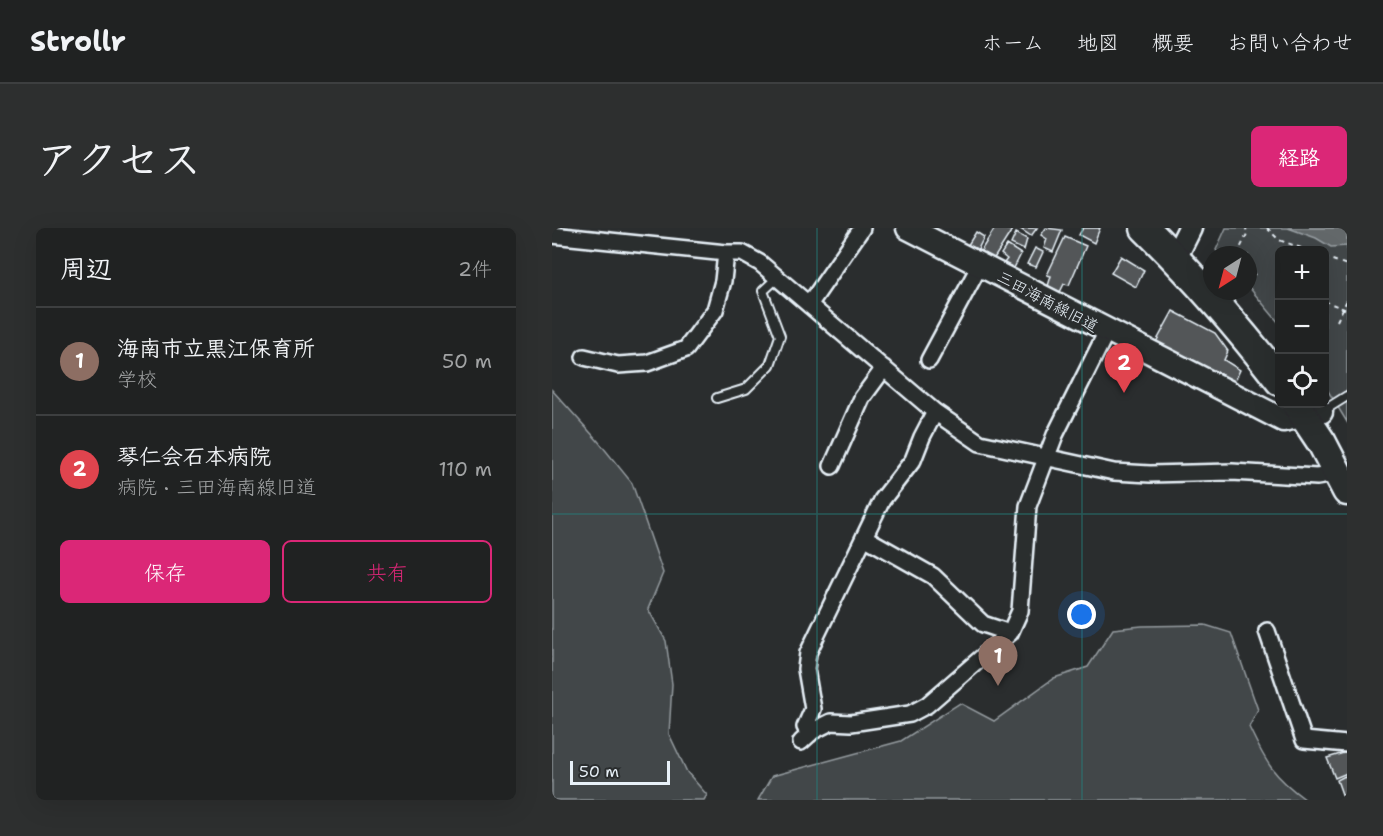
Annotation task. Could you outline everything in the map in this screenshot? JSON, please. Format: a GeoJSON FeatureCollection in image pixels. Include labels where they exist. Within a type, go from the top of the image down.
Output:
{"type":"FeatureCollection","features":[{"type":"Feature","properties":{"kind":"highway"},"geometry":{"type":"LineString","coordinates":[[1145,228],[1180,239],[1203,263]]}},
{"type":"Feature","properties":{"kind":"highway"},"geometry":{"type":"LineString","coordinates":[[1180,239],[1230,317],[1275,375]]}},
{"type":"Feature","properties":{"kind":"highway"},"geometry":{"type":"LineString","coordinates":[[1236,300],[1275,347]]}},
{"type":"Feature","properties":{"kind":"highway"},"geometry":{"type":"LineString","coordinates":[[1309,409],[1345,473]]}},
{"type":"Feature","properties":{"kind":"street"},"geometry":{"type":"LineString","coordinates":[[809,305],[862,228]]}},
{"type":"Feature","properties":{"kind":"street","name":"三田海南線旧道"},"geometry":{"type":"LineString","coordinates":[[908,228],[1283,420],[1309,409]]}},
{"type":"Feature","properties":{"kind":"street"},"geometry":{"type":"LineString","coordinates":[[552,235],[742,253],[759,263],[935,412],[980,443],[1114,472],[1150,474],[1232,472],[1317,477],[1345,473]]}},
{"type":"Feature","properties":{"kind":"street"},"geometry":{"type":"LineString","coordinates":[[584,357],[618,365],[647,363],[686,349],[716,310],[723,282],[726,253]]}},
{"type":"Feature","properties":{"kind":"street"},"geometry":{"type":"LineString","coordinates":[[929,360],[980,265]]}},
{"type":"Feature","properties":{"kind":"street"},"geometry":{"type":"LineString","coordinates":[[935,412],[922,437],[914,460],[882,500],[808,653],[806,669],[813,709],[805,727],[806,738],[831,722],[851,723],[910,714],[927,705],[1010,633],[1020,611],[1028,506],[1055,435],[1107,331]]}},
{"type":"Feature","properties":{"kind":"street"},"geometry":{"type":"LineString","coordinates":[[832,466],[862,398],[884,368]]}},
{"type":"Feature","properties":{"kind":"street"},"geometry":{"type":"LineString","coordinates":[[864,537],[933,576],[983,624],[1010,633]]}},
{"type":"Feature","properties":{"kind":"street"},"geometry":{"type":"LineString","coordinates":[[1267,631],[1304,740],[1347,744]]}},
{"type":"Feature","properties":{"kind":"lane"},"geometry":{"type":"LineString","coordinates":[[717,398],[746,389],[770,365],[780,336],[763,291],[777,278]]}},
{"type":"Feature","properties":{"kind":"lane"},"geometry":{"type":"LineString","coordinates":[[1309,409],[1347,396]]}},
{"type":"Feature","properties":{"kind":"path"},"geometry":{"type":"LineString","coordinates":[[1242,246],[1247,234],[1246,228]]}},
{"type":"Feature","properties":{"kind":"path"},"geometry":{"type":"LineString","coordinates":[[1267,228],[1279,240],[1296,246]]}},
{"type":"Feature","properties":{"kind":"path"},"geometry":{"type":"LineString","coordinates":[[1329,259],[1347,265]]}},
{"type":"Feature","properties":{"kind":"path"},"geometry":{"type":"LineString","coordinates":[[1337,321],[1347,300]]}},
{"type":"Feature","properties":{"kind":"path"},"geometry":{"type":"LineString","coordinates":[[1329,303],[1347,310]]}},
{"type":"Feature","properties":{"kind":"shaded area"},"geometry":{"type":"Polygon","coordinates":[[[1226,228],[1347,228],[1347,422],[1329,393],[1329,246],[1275,246],[1275,318],[1257,297],[1257,246],[1218,246],[1226,228]]]}},
{"type":"Feature","properties":{"kind":"shaded area"},"geometry":{"type":"Polygon","coordinates":[[[1288,228],[1347,228],[1347,246],[1331,247],[1316,238],[1288,228]]]}},
{"type":"Feature","properties":{"kind":"shaded area"},"geometry":{"type":"Polygon","coordinates":[[[552,390],[632,483],[663,573],[648,609],[666,641],[672,684],[669,734],[687,772],[707,795],[704,800],[552,800],[552,390]]]}},
{"type":"Feature","properties":{"kind":"shaded area"},"geometry":{"type":"Polygon","coordinates":[[[1205,625],[1231,633],[1258,710],[1249,727],[1260,750],[1278,776],[1306,800],[758,800],[772,776],[901,741],[960,703],[994,721],[1054,678],[1088,667],[1113,629],[1205,625]]]}},
{"type":"Feature","properties":{"kind":"building"},"geometry":{"type":"Polygon","coordinates":[[[995,228],[1012,230],[993,260],[980,252],[995,228]]]}},
{"type":"Feature","properties":{"kind":"building"},"geometry":{"type":"Polygon","coordinates":[[[1019,228],[1037,228],[1031,236],[1019,228]]]}},
{"type":"Feature","properties":{"kind":"building"},"geometry":{"type":"Polygon","coordinates":[[[1046,228],[1062,230],[1053,252],[1044,248],[1047,239],[1041,235],[1046,228]]]}},
{"type":"Feature","properties":{"kind":"building"},"geometry":{"type":"Polygon","coordinates":[[[1083,228],[1100,228],[1094,243],[1079,235],[1083,228]]]}},
{"type":"Feature","properties":{"kind":"building"},"geometry":{"type":"Polygon","coordinates":[[[976,232],[984,237],[976,253],[966,248],[976,232]]]}},
{"type":"Feature","properties":{"kind":"building"},"geometry":{"type":"Polygon","coordinates":[[[1016,233],[1027,239],[1024,250],[1011,244],[1016,233]]]}},
{"type":"Feature","properties":{"kind":"building"},"geometry":{"type":"Polygon","coordinates":[[[1065,237],[1086,246],[1069,285],[1064,284],[1060,292],[1048,286],[1051,276],[1047,275],[1065,237]]]}},
{"type":"Feature","properties":{"kind":"building"},"geometry":{"type":"Polygon","coordinates":[[[1007,245],[1021,254],[1014,268],[1004,263],[1007,259],[1001,254],[1007,245]]]}},
{"type":"Feature","properties":{"kind":"building"},"geometry":{"type":"Polygon","coordinates":[[[1035,248],[1043,252],[1036,267],[1027,264],[1035,248]]]}},
{"type":"Feature","properties":{"kind":"building"},"geometry":{"type":"Polygon","coordinates":[[[1121,256],[1144,270],[1136,287],[1111,273],[1121,256]]]}},
{"type":"Feature","properties":{"kind":"building"},"geometry":{"type":"Polygon","coordinates":[[[1173,311],[1215,333],[1228,351],[1224,360],[1240,370],[1233,385],[1155,344],[1173,311]]]}},
{"type":"Feature","properties":{"kind":"building"},"geometry":{"type":"Polygon","coordinates":[[[1347,752],[1347,773],[1335,778],[1327,758],[1347,752]]]}},
{"type":"Feature","properties":{"kind":"building"},"geometry":{"type":"Polygon","coordinates":[[[1345,776],[1347,795],[1343,797],[1337,780],[1345,776]]]}},
{"type":"Feature","properties":{"kind":"place","name":"琴仁会石本病院"},"geometry":{"type":"Point","coordinates":[1124,393]}},
{"type":"Feature","properties":{"kind":"place","name":"海南市立黒江保育所"},"geometry":{"type":"Point","coordinates":[998,686]}}]}
